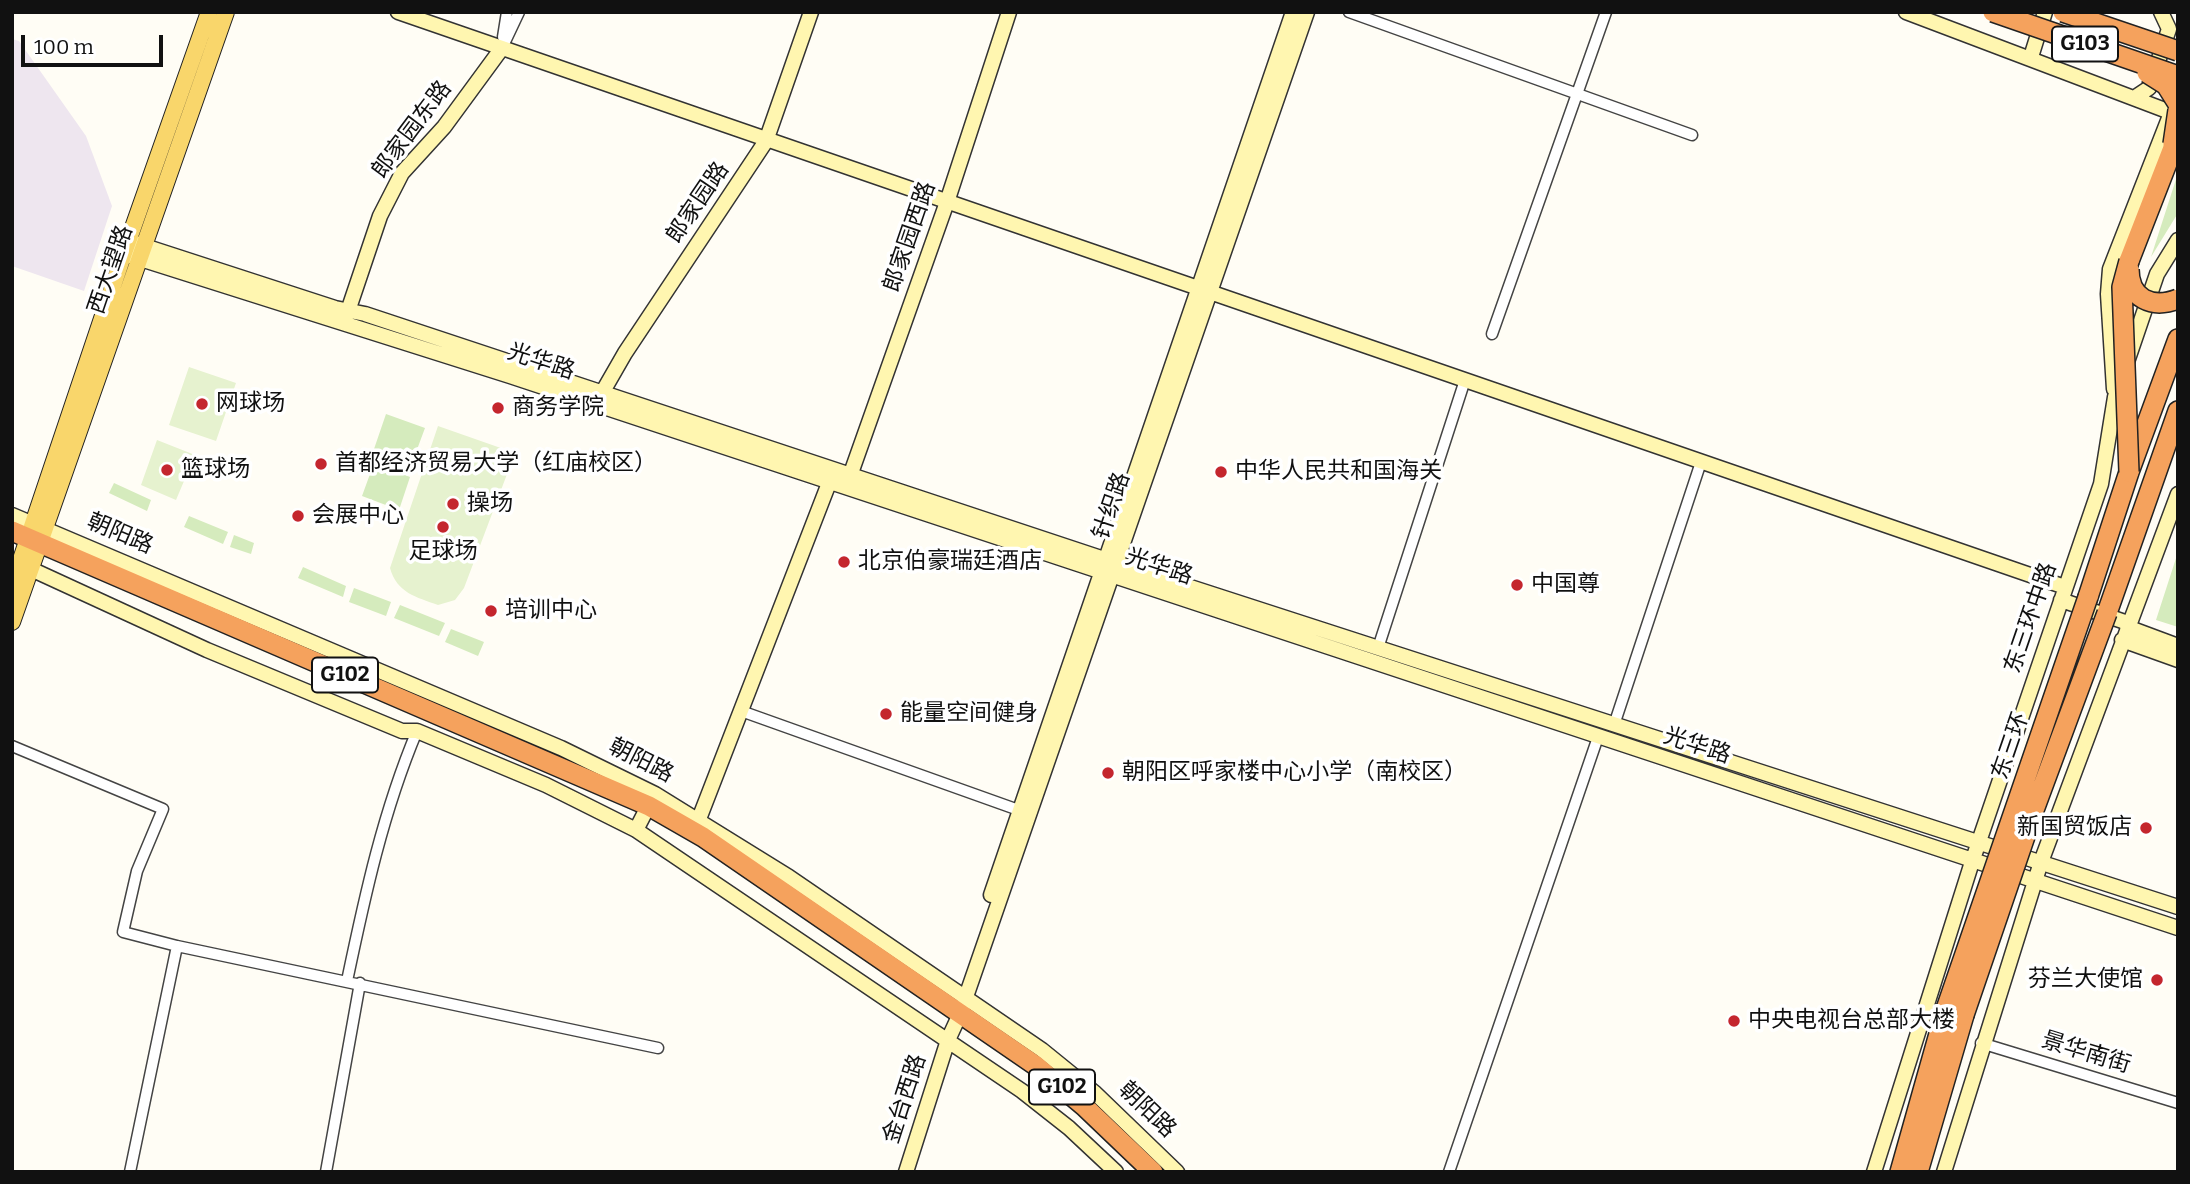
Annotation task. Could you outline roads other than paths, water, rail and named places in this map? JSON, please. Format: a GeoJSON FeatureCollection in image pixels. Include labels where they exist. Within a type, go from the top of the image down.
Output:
{"type":"FeatureCollection","features":[{"type":"Feature","properties":{"kind":"highway","name":"G103"},"geometry":{"type":"LineString","coordinates":[[1993,12],[2178,76]]}},
{"type":"Feature","properties":{"kind":"highway","name":"G103"},"geometry":{"type":"LineString","coordinates":[[2063,12],[2178,51]]}},
{"type":"Feature","properties":{"kind":"highway"},"geometry":{"type":"LineString","coordinates":[[2156,44],[2178,43]]}},
{"type":"Feature","properties":{"kind":"highway"},"geometry":{"type":"LineString","coordinates":[[2116,54],[2166,85],[2176,110],[2175,139],[2129,261],[2122,287],[2129,472]]}},
{"type":"Feature","properties":{"kind":"highway"},"geometry":{"type":"LineString","coordinates":[[2129,261],[2129,279],[2136,295],[2150,303],[2165,304],[2178,299]]}},
{"type":"Feature","properties":{"kind":"highway","name":"东三环"},"geometry":{"type":"LineString","coordinates":[[1900,1172],[1955,1012],[2129,472],[2178,339]]}},
{"type":"Feature","properties":{"kind":"highway","name":"东三环"},"geometry":{"type":"LineString","coordinates":[[1919,1172],[1955,1012],[2178,411]]}},
{"type":"Feature","properties":{"kind":"highway"},"geometry":{"type":"LineString","coordinates":[[2155,474],[2178,455]]}},
{"type":"Feature","properties":{"kind":"highway","name":"朝阳路"},"geometry":{"type":"LineString","coordinates":[[27,546],[703,837],[1035,1065],[1084,1106],[1153,1172]]}},
{"type":"Feature","properties":{"kind":"highway","name":"朝阳路"},"geometry":{"type":"LineString","coordinates":[[956,1013],[1079,1114],[1139,1172]]}},
{"type":"Feature","properties":{"kind":"main road","name":"西大望路"},"geometry":{"type":"LineString","coordinates":[[134,250],[209,12]]}},
{"type":"Feature","properties":{"kind":"main road","name":"西大望路"},"geometry":{"type":"LineString","coordinates":[[27,546],[134,250],[226,12]]}},
{"type":"Feature","properties":{"kind":"main road"},"geometry":{"type":"LineString","coordinates":[[12,586],[27,546]]}},
{"type":"Feature","properties":{"kind":"main road"},"geometry":{"type":"LineString","coordinates":[[12,622],[27,546]]}},
{"type":"Feature","properties":{"kind":"street"},"geometry":{"type":"LineString","coordinates":[[398,12],[1701,461],[2063,593],[2178,660]]}},
{"type":"Feature","properties":{"kind":"street","name":"郎家园东路"},"geometry":{"type":"LineString","coordinates":[[502,48],[507,12]]}},
{"type":"Feature","properties":{"kind":"street","name":"郎家园东路"},"geometry":{"type":"LineString","coordinates":[[343,325],[380,216],[402,173],[444,127],[502,48],[519,12]]}},
{"type":"Feature","properties":{"kind":"street","name":"郎家园路"},"geometry":{"type":"LineString","coordinates":[[598,399],[766,141],[811,12]]}},
{"type":"Feature","properties":{"kind":"street","name":"郎家园西路"},"geometry":{"type":"LineString","coordinates":[[850,476],[947,202],[1009,12]]}},
{"type":"Feature","properties":{"kind":"street","name":"针织路"},"geometry":{"type":"LineString","coordinates":[[1204,290],[1293,12]]}},
{"type":"Feature","properties":{"kind":"street","name":"针织路"},"geometry":{"type":"LineString","coordinates":[[956,1013],[1204,290],[1307,12]]}},
{"type":"Feature","properties":{"kind":"street"},"geometry":{"type":"LineString","coordinates":[[1349,12],[1692,135]]}},
{"type":"Feature","properties":{"kind":"street"},"geometry":{"type":"LineString","coordinates":[[1492,334],[1606,12]]}},
{"type":"Feature","properties":{"kind":"street"},"geometry":{"type":"LineString","coordinates":[[1906,12],[2134,98],[2176,110],[2110,269],[2108,294],[2115,397]]}},
{"type":"Feature","properties":{"kind":"street"},"geometry":{"type":"LineString","coordinates":[[2031,57],[2045,12]]}},
{"type":"Feature","properties":{"kind":"street"},"geometry":{"type":"LineString","coordinates":[[2134,98],[2149,88],[2169,29],[2161,12]]}},
{"type":"Feature","properties":{"kind":"street"},"geometry":{"type":"LineString","coordinates":[[2161,12],[2178,18]]}},
{"type":"Feature","properties":{"kind":"street","name":"东三环中路"},"geometry":{"type":"LineString","coordinates":[[1874,1172],[1972,862],[2101,484],[2115,397],[2157,274],[2178,240]]}},
{"type":"Feature","properties":{"kind":"street","name":"光华路"},"geometry":{"type":"LineString","coordinates":[[134,250],[348,310],[830,483],[1378,648],[2178,906]]}},
{"type":"Feature","properties":{"kind":"street","name":"光华路"},"geometry":{"type":"LineString","coordinates":[[134,250],[343,325],[850,476],[1598,737],[2178,928]]}},
{"type":"Feature","properties":{"kind":"street"},"geometry":{"type":"LineString","coordinates":[[1378,648],[1465,380]]}},
{"type":"Feature","properties":{"kind":"street"},"geometry":{"type":"LineString","coordinates":[[1614,724],[1701,461]]}},
{"type":"Feature","properties":{"kind":"street"},"geometry":{"type":"LineString","coordinates":[[699,819],[830,483]]}},
{"type":"Feature","properties":{"kind":"street"},"geometry":{"type":"LineString","coordinates":[[1944,1172],[1981,1044],[2034,882],[2178,494]]}},
{"type":"Feature","properties":{"kind":"street","name":"朝阳路"},"geometry":{"type":"LineString","coordinates":[[12,515],[27,546],[219,655],[402,731],[417,731],[546,785],[646,811],[699,819],[956,1013],[1031,1098],[1069,1128],[1116,1172]]}},
{"type":"Feature","properties":{"kind":"street"},"geometry":{"type":"LineString","coordinates":[[2126,630],[2178,646]]}},
{"type":"Feature","properties":{"kind":"street"},"geometry":{"type":"LineString","coordinates":[[741,711],[1024,812]]}},
{"type":"Feature","properties":{"kind":"street"},"geometry":{"type":"LineString","coordinates":[[347,981],[374,854],[388,803],[417,731]]}},
{"type":"Feature","properties":{"kind":"street"},"geometry":{"type":"LineString","coordinates":[[1449,1172],[1598,737]]}},
{"type":"Feature","properties":{"kind":"street"},"geometry":{"type":"LineString","coordinates":[[12,747],[163,810],[137,871],[123,932],[177,946],[658,1048]]}},
{"type":"Feature","properties":{"kind":"street","name":"朝阳路"},"geometry":{"type":"LineString","coordinates":[[646,811],[956,1013],[1042,1050],[1074,1076],[1177,1172]]}},
{"type":"Feature","properties":{"kind":"street"},"geometry":{"type":"LineString","coordinates":[[130,1172],[177,946]]}},
{"type":"Feature","properties":{"kind":"street"},"geometry":{"type":"LineString","coordinates":[[326,1172],[360,983]]}},
{"type":"Feature","properties":{"kind":"street","name":"金台西路"},"geometry":{"type":"LineString","coordinates":[[906,1172],[956,1013]]}},
{"type":"Feature","properties":{"kind":"street","name":"景华南街"},"geometry":{"type":"LineString","coordinates":[[1981,1044],[2178,1103]]}},
{"type":"Feature","properties":{"kind":"place","name":"网球场"},"geometry":{"type":"Point","coordinates":[202,404]}},
{"type":"Feature","properties":{"kind":"place","name":"商务学院"},"geometry":{"type":"Point","coordinates":[498,408]}},
{"type":"Feature","properties":{"kind":"place","name":"首都经济贸易大学（红庙校区）"},"geometry":{"type":"Point","coordinates":[321,464]}},
{"type":"Feature","properties":{"kind":"place","name":"篮球场"},"geometry":{"type":"Point","coordinates":[167,470]}},
{"type":"Feature","properties":{"kind":"place","name":"中华人民共和国海关"},"geometry":{"type":"Point","coordinates":[1221,472]}},
{"type":"Feature","properties":{"kind":"place","name":"操场"},"geometry":{"type":"Point","coordinates":[453,504]}},
{"type":"Feature","properties":{"kind":"place","name":"会展中心"},"geometry":{"type":"Point","coordinates":[298,516]}},
{"type":"Feature","properties":{"kind":"place","name":"足球场"},"geometry":{"type":"Point","coordinates":[443,527]}},
{"type":"Feature","properties":{"kind":"place","name":"北京伯豪瑞廷酒店"},"geometry":{"type":"Point","coordinates":[844,562]}},
{"type":"Feature","properties":{"kind":"place","name":"中国尊"},"geometry":{"type":"Point","coordinates":[1517,585]}},
{"type":"Feature","properties":{"kind":"place","name":"培训中心"},"geometry":{"type":"Point","coordinates":[491,611]}},
{"type":"Feature","properties":{"kind":"place","name":"能量空间健身"},"geometry":{"type":"Point","coordinates":[886,714]}},
{"type":"Feature","properties":{"kind":"place","name":"朝阳区呼家楼中心小学（南校区）"},"geometry":{"type":"Point","coordinates":[1108,773]}},
{"type":"Feature","properties":{"kind":"place","name":"新国贸饭店"},"geometry":{"type":"Point","coordinates":[2146,828]}},
{"type":"Feature","properties":{"kind":"place","name":"芬兰大使馆"},"geometry":{"type":"Point","coordinates":[2157,980]}},
{"type":"Feature","properties":{"kind":"place","name":"中央电视台总部大楼"},"geometry":{"type":"Point","coordinates":[1734,1021]}}]}
